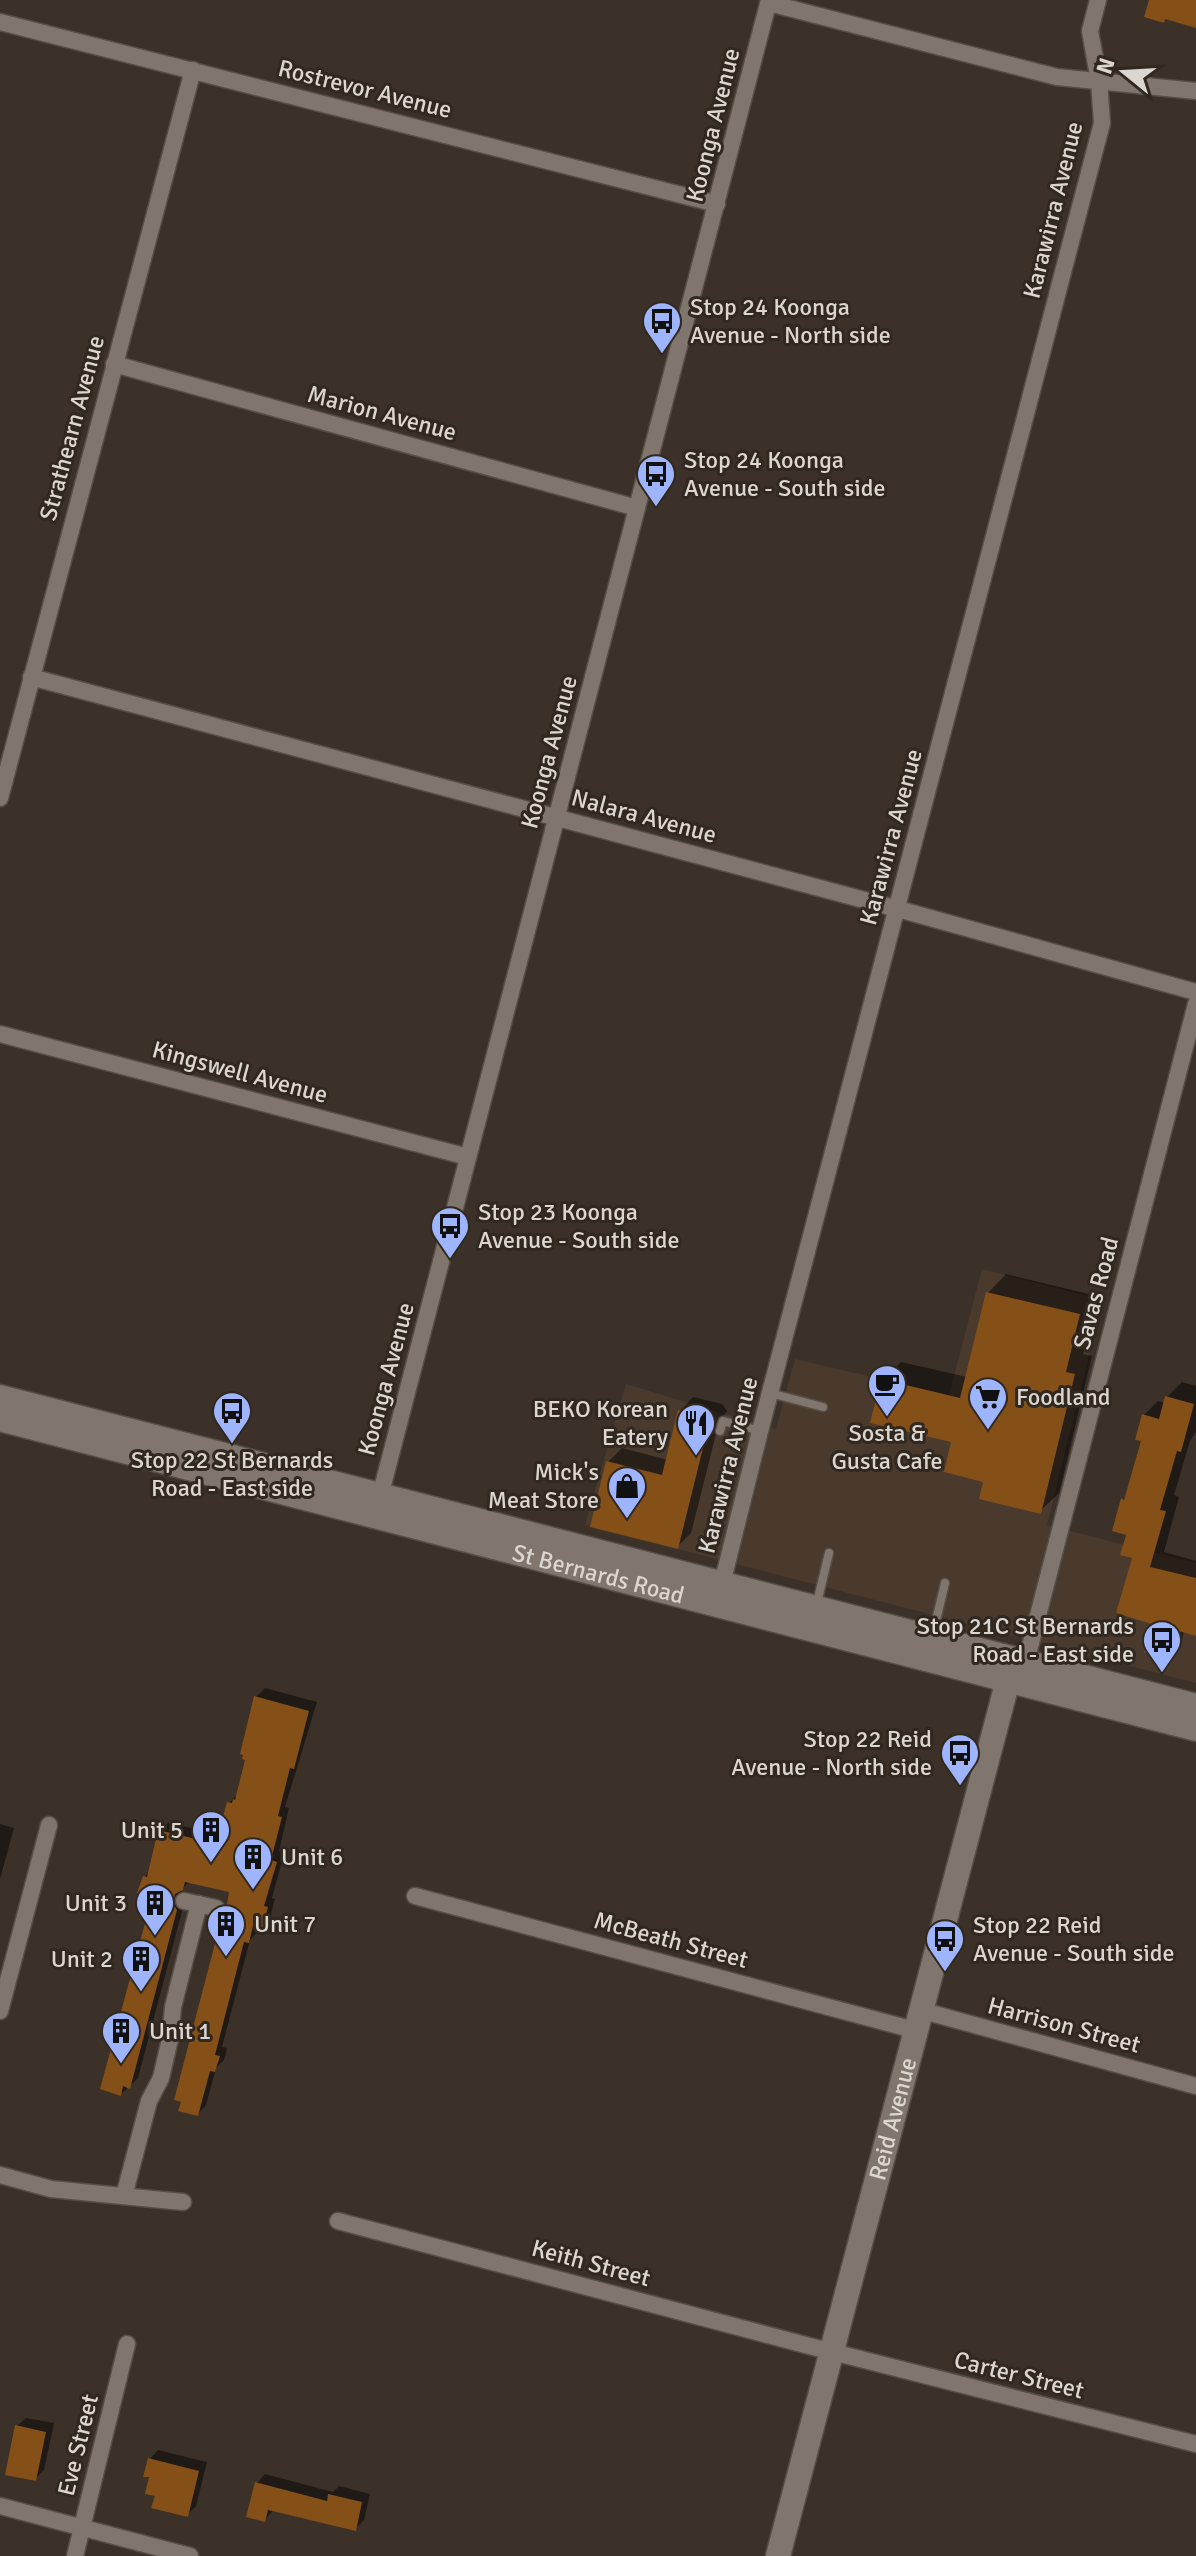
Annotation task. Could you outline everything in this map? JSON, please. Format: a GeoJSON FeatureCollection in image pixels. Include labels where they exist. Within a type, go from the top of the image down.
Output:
{"type":"FeatureCollection","features":[{"type":"Feature","properties":{"kind":"main road","name":"St Bernards Road"},"geometry":{"type":"LineString","coordinates":[[0,1397],[378,1506]]}},
{"type":"Feature","properties":{"kind":"main road","name":"St Bernards Road"},"geometry":{"type":"LineString","coordinates":[[0,1419],[378,1506],[720,1594],[1008,1680],[1196,1729]]}},
{"type":"Feature","properties":{"kind":"main road","name":"St Bernards Road"},"geometry":{"type":"LineString","coordinates":[[720,1594],[816,1608],[1196,1706]]}},
{"type":"Feature","properties":{"kind":"main road","name":"Reid Avenue"},"geometry":{"type":"LineString","coordinates":[[778,2556],[1008,1680]]}},
{"type":"Feature","properties":{"kind":"street","name":"Karawirra Avenue"},"geometry":{"type":"LineString","coordinates":[[720,1594],[1102,123],[1099,81],[1090,31],[1098,0]]}},
{"type":"Feature","properties":{"kind":"street"},"geometry":{"type":"LineString","coordinates":[[769,1],[1057,77],[1196,91]]}},
{"type":"Feature","properties":{"kind":"street","name":"Koonga Avenue"},"geometry":{"type":"LineString","coordinates":[[378,1506],[769,1]]}},
{"type":"Feature","properties":{"kind":"street","name":"Rostrevor Avenue"},"geometry":{"type":"LineString","coordinates":[[0,22],[717,204]]}},
{"type":"Feature","properties":{"kind":"street","name":"Strathearn Avenue"},"geometry":{"type":"LineString","coordinates":[[1,788],[193,70]]}},
{"type":"Feature","properties":{"kind":"street","name":"Marion Avenue"},"geometry":{"type":"LineString","coordinates":[[114,364],[637,508]]}},
{"type":"Feature","properties":{"kind":"street","name":"Nalara Avenue"},"geometry":{"type":"LineString","coordinates":[[31,677],[1196,992]]}},
{"type":"Feature","properties":{"kind":"street","name":"Savas Road"},"geometry":{"type":"LineString","coordinates":[[1026,1662],[1196,1004]]}},
{"type":"Feature","properties":{"kind":"street","name":"Kingswell Avenue"},"geometry":{"type":"LineString","coordinates":[[0,1034],[468,1157]]}},
{"type":"Feature","properties":{"kind":"street"},"geometry":{"type":"LineString","coordinates":[[1008,1680],[1026,1662]]}},
{"type":"Feature","properties":{"kind":"street"},"geometry":{"type":"LineString","coordinates":[[0,2011],[49,1825]]}},
{"type":"Feature","properties":{"kind":"street","name":"McBeath Street"},"geometry":{"type":"LineString","coordinates":[[415,1896],[917,2020]]}},
{"type":"Feature","properties":{"kind":"street"},"geometry":{"type":"LineString","coordinates":[[124,2196],[149,2101],[161,2078],[170,2039],[191,1902],[216,1908]]}},
{"type":"Feature","properties":{"kind":"street","name":"Harrison Street"},"geometry":{"type":"LineString","coordinates":[[917,2020],[1196,2086]]}},
{"type":"Feature","properties":{"kind":"street"},"geometry":{"type":"LineString","coordinates":[[0,2175],[51,2189],[183,2202]]}},
{"type":"Feature","properties":{"kind":"street","name":"Keith Street"},"geometry":{"type":"LineString","coordinates":[[338,2221],[831,2351]]}},
{"type":"Feature","properties":{"kind":"street","name":"Eve Street"},"geometry":{"type":"LineString","coordinates":[[75,2556],[127,2344]]}},
{"type":"Feature","properties":{"kind":"street","name":"Carter Street"},"geometry":{"type":"LineString","coordinates":[[831,2351],[1196,2444]]}},
{"type":"Feature","properties":{"kind":"street"},"geometry":{"type":"LineString","coordinates":[[0,2506],[190,2556]]}},
{"type":"Feature","properties":{"kind":"lane"},"geometry":{"type":"LineString","coordinates":[[770,1393],[823,1407]]}},
{"type":"Feature","properties":{"kind":"lane"},"geometry":{"type":"LineString","coordinates":[[720,1431],[723,1421],[760,1431]]}},
{"type":"Feature","properties":{"kind":"lane"},"geometry":{"type":"LineString","coordinates":[[816,1608],[829,1553]]}},
{"type":"Feature","properties":{"kind":"lane"},"geometry":{"type":"LineString","coordinates":[[931,1638],[945,1583]]}},
{"type":"Feature","properties":{"kind":"shaded area"},"geometry":{"type":"Polygon","coordinates":[[[982,1269],[1103,1300],[1047,1525],[1196,1563],[1196,1683],[585,1525],[626,1384],[776,1429],[795,1359],[949,1395],[982,1269]]]}},
{"type":"Feature","properties":{"kind":"building"},"geometry":{"type":"Polygon","coordinates":[[[1149,0],[1196,0],[1196,28],[1144,17],[1149,0]]]}},
{"type":"Feature","properties":{"kind":"building"},"geometry":{"type":"Polygon","coordinates":[[[986,1292],[1080,1314],[1066,1372],[1075,1374],[1041,1514],[979,1499],[983,1482],[944,1472],[951,1442],[870,1423],[881,1379],[960,1398],[986,1292]]]}},
{"type":"Feature","properties":{"kind":"building"},"geometry":{"type":"Polygon","coordinates":[[[1165,1396],[1194,1404],[1160,1510],[1166,1511],[1150,1567],[1196,1578],[1196,1636],[1175,1630],[1168,1658],[1144,1652],[1152,1624],[1116,1613],[1132,1558],[1120,1555],[1126,1535],[1112,1531],[1141,1441],[1135,1440],[1142,1414],[1159,1419],[1165,1396]]]}},
{"type":"Feature","properties":{"kind":"building"},"geometry":{"type":"Polygon","coordinates":[[[678,1410],[708,1418],[714,1425],[706,1436],[678,1549],[590,1527],[606,1461],[662,1475],[678,1410]]]}},
{"type":"Feature","properties":{"kind":"building"},"geometry":{"type":"Polygon","coordinates":[[[254,1696],[309,1711],[278,1816],[282,1817],[271,1860],[277,1862],[264,1906],[268,1907],[262,1929],[253,1926],[249,1943],[244,1942],[215,2055],[220,2056],[215,2072],[210,2071],[198,2116],[178,2111],[181,2102],[174,2100],[229,1892],[185,1882],[183,1890],[175,1894],[173,1904],[177,1910],[130,2089],[123,2086],[121,2096],[100,2089],[147,1916],[142,1915],[145,1896],[137,1893],[143,1876],[147,1877],[158,1830],[209,1842],[212,1833],[218,1835],[227,1802],[235,1800],[245,1760],[240,1754],[254,1696]]]}},
{"type":"Feature","properties":{"kind":"building"},"geometry":{"type":"Polygon","coordinates":[[[15,2425],[46,2432],[36,2481],[5,2475],[15,2425]]]}},
{"type":"Feature","properties":{"kind":"building"},"geometry":{"type":"Polygon","coordinates":[[[148,2458],[199,2471],[188,2517],[151,2508],[155,2496],[145,2494],[149,2477],[143,2477],[148,2458]]]}},
{"type":"Feature","properties":{"kind":"building"},"geometry":{"type":"Polygon","coordinates":[[[255,2482],[327,2501],[328,2494],[362,2502],[356,2531],[268,2510],[265,2522],[246,2517],[255,2482]]]}},
{"type":"Feature","properties":{"kind":"place","name":"Stop 24 Koonga Avenue - North side"},"geometry":{"type":"Point","coordinates":[662,355]}},
{"type":"Feature","properties":{"kind":"place","name":"Stop 24 Koonga Avenue - South side"},"geometry":{"type":"Point","coordinates":[656,508]}},
{"type":"Feature","properties":{"kind":"place","name":"Stop 23 Koonga Avenue - South side"},"geometry":{"type":"Point","coordinates":[450,1260]}},
{"type":"Feature","properties":{"kind":"place","name":"Sosta & Gusta Cafe"},"geometry":{"type":"Point","coordinates":[887,1418]}},
{"type":"Feature","properties":{"kind":"place","name":"Foodland"},"geometry":{"type":"Point","coordinates":[988,1431]}},
{"type":"Feature","properties":{"kind":"place","name":"Stop 22 St Bernards Road - East side"},"geometry":{"type":"Point","coordinates":[232,1445]}},
{"type":"Feature","properties":{"kind":"place","name":"BEKO Korean Eatery"},"geometry":{"type":"Point","coordinates":[696,1457]}},
{"type":"Feature","properties":{"kind":"place","name":"Mick's Meat Store"},"geometry":{"type":"Point","coordinates":[627,1520]}},
{"type":"Feature","properties":{"kind":"place","name":"Stop 21C St Bernards Road - East side"},"geometry":{"type":"Point","coordinates":[1162,1674]}},
{"type":"Feature","properties":{"kind":"place","name":"Stop 22 Reid Avenue - North side"},"geometry":{"type":"Point","coordinates":[960,1787]}},
{"type":"Feature","properties":{"kind":"place","name":"Unit 5"},"geometry":{"type":"Point","coordinates":[211,1864]}},
{"type":"Feature","properties":{"kind":"place","name":"Unit 6"},"geometry":{"type":"Point","coordinates":[253,1891]}},
{"type":"Feature","properties":{"kind":"place","name":"Unit 3"},"geometry":{"type":"Point","coordinates":[155,1937]}},
{"type":"Feature","properties":{"kind":"place","name":"Unit 7"},"geometry":{"type":"Point","coordinates":[226,1958]}},
{"type":"Feature","properties":{"kind":"place","name":"Stop 22 Reid Avenue - South side"},"geometry":{"type":"Point","coordinates":[945,1973]}},
{"type":"Feature","properties":{"kind":"place","name":"Unit 2"},"geometry":{"type":"Point","coordinates":[141,1993]}},
{"type":"Feature","properties":{"kind":"place","name":"Unit 1"},"geometry":{"type":"Point","coordinates":[121,2065]}}]}
